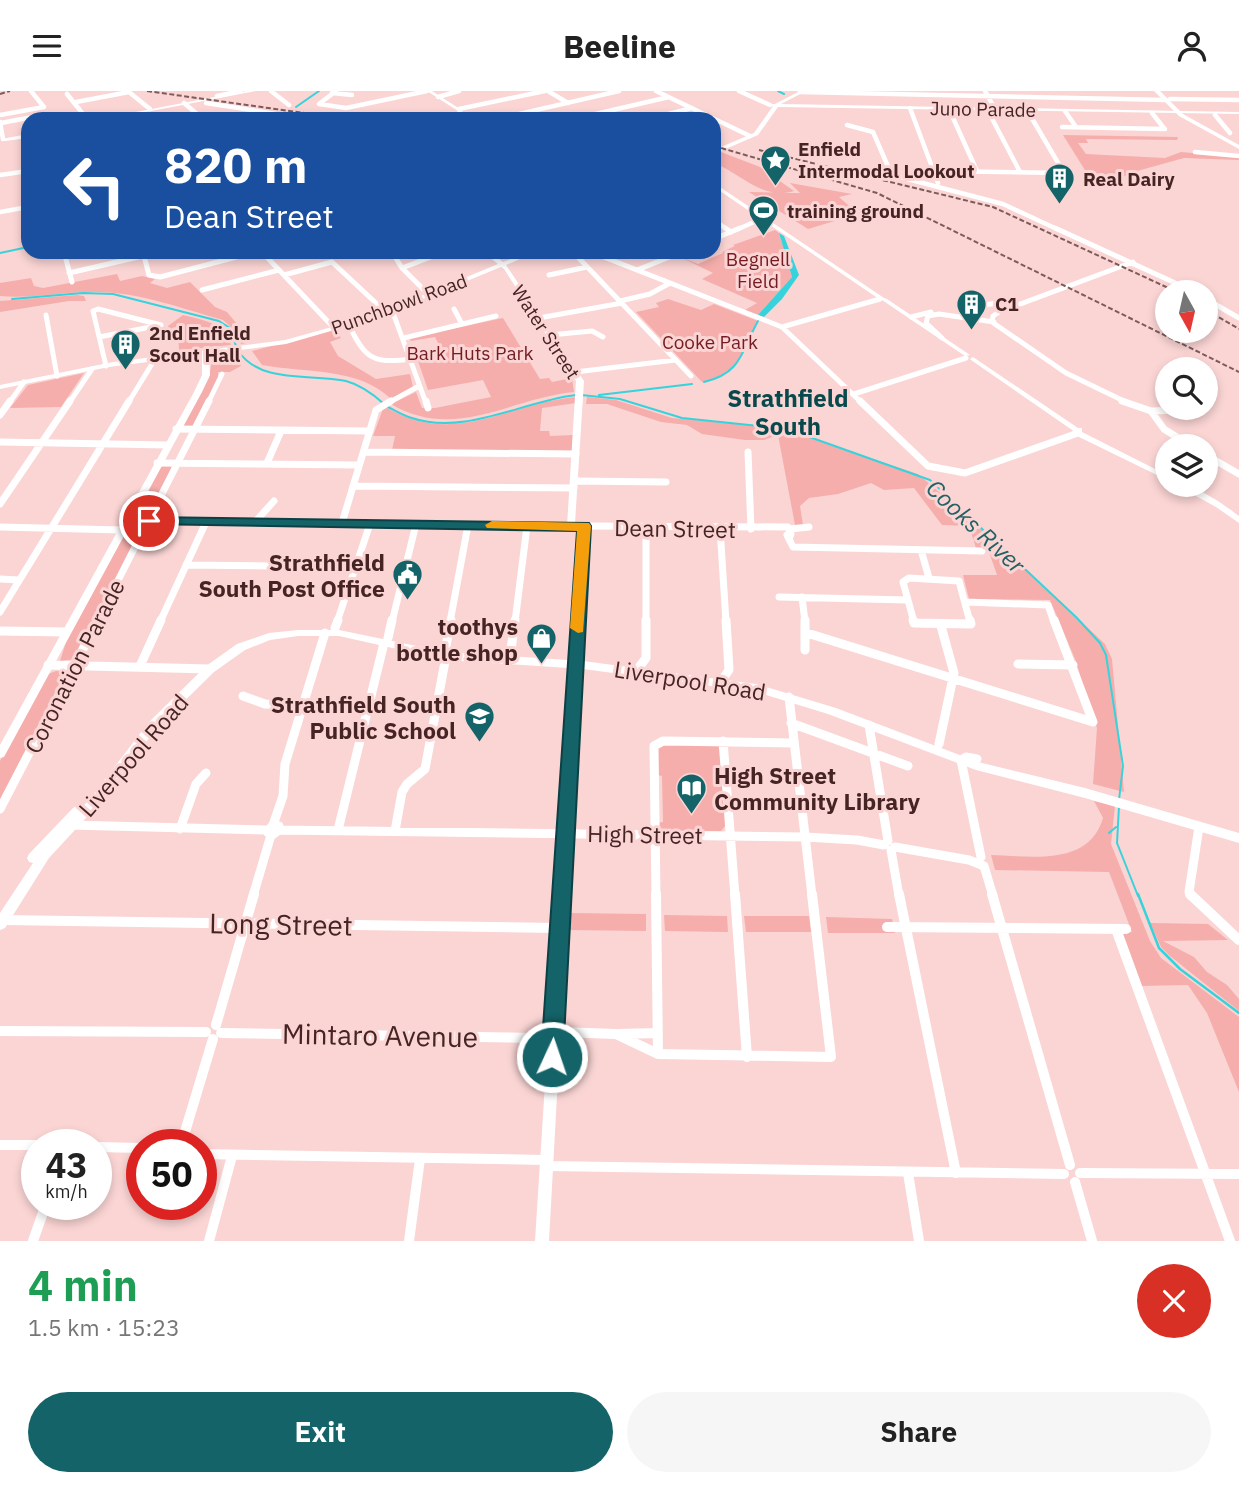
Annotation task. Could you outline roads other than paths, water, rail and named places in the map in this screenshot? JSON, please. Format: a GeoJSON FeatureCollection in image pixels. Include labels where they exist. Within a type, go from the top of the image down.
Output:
{"type":"FeatureCollection","features":[{"type":"Feature","properties":{"kind":"highway"},"geometry":{"type":"LineString","coordinates":[[1157,91],[1182,112],[1239,145]]}},
{"type":"Feature","properties":{"kind":"highway"},"geometry":{"type":"LineString","coordinates":[[1163,91],[1168,100]]}},
{"type":"Feature","properties":{"kind":"highway","name":"Liverpool Road"},"geometry":{"type":"LineString","coordinates":[[1,918],[68,825],[105,788],[145,734],[206,669],[232,652],[262,639],[287,634],[330,630],[445,654],[575,662],[643,662],[726,674],[770,686],[939,744],[960,756],[1105,796]]}},
{"type":"Feature","properties":{"kind":"highway","name":"Liverpool Road"},"geometry":{"type":"LineString","coordinates":[[445,654],[575,662],[716,681],[789,697],[960,756],[1239,831]]}},
{"type":"Feature","properties":{"kind":"highway","name":"Liverpool Road"},"geometry":{"type":"LineString","coordinates":[[1134,804],[1239,838]]}},
{"type":"Feature","properties":{"kind":"main road"},"geometry":{"type":"LineString","coordinates":[[134,112],[254,91]]}},
{"type":"Feature","properties":{"kind":"main road"},"geometry":{"type":"LineString","coordinates":[[428,91],[441,95],[462,111]]}},
{"type":"Feature","properties":{"kind":"main road"},"geometry":{"type":"LineString","coordinates":[[721,149],[761,129],[772,105],[803,92]]}},
{"type":"Feature","properties":{"kind":"main road","name":"Juno Parade"},"geometry":{"type":"LineString","coordinates":[[772,105],[1239,114]]}},
{"type":"Feature","properties":{"kind":"main road","name":"Juno Parade"},"geometry":{"type":"LineString","coordinates":[[1112,111],[1239,114]]}},
{"type":"Feature","properties":{"kind":"main road"},"geometry":{"type":"LineString","coordinates":[[743,133],[752,134]]}},
{"type":"Feature","properties":{"kind":"main road"},"geometry":{"type":"LineString","coordinates":[[2,139],[21,137]]}},
{"type":"Feature","properties":{"kind":"main road"},"geometry":{"type":"LineString","coordinates":[[721,190],[760,220],[911,317],[1080,433],[1155,472]]}},
{"type":"Feature","properties":{"kind":"main road","name":"Water Street"},"geometry":{"type":"LineString","coordinates":[[495,259],[503,265],[580,381],[571,526]]}},
{"type":"Feature","properties":{"kind":"main road","name":"Punchbowl Road"},"geometry":{"type":"LineString","coordinates":[[205,353],[303,336],[348,324],[392,310],[517,259]]}},
{"type":"Feature","properties":{"kind":"main road"},"geometry":{"type":"LineString","coordinates":[[172,358],[191,360],[204,366],[212,357],[230,350]]}},
{"type":"Feature","properties":{"kind":"main road"},"geometry":{"type":"LineString","coordinates":[[107,365],[205,353]]}},
{"type":"Feature","properties":{"kind":"main road"},"geometry":{"type":"LineString","coordinates":[[0,387],[107,365],[205,353]]}},
{"type":"Feature","properties":{"kind":"main road","name":"Coronation Parade"},"geometry":{"type":"LineString","coordinates":[[0,754],[4,741],[176,429],[198,384],[205,353]]}},
{"type":"Feature","properties":{"kind":"main road"},"geometry":{"type":"LineString","coordinates":[[1203,497],[1239,520]]}},
{"type":"Feature","properties":{"kind":"main road","name":"Dean Street"},"geometry":{"type":"LineString","coordinates":[[571,526],[584,526]]}},
{"type":"Feature","properties":{"kind":"main road"},"geometry":{"type":"LineString","coordinates":[[542,1241],[584,526]]}},
{"type":"Feature","properties":{"kind":"street"},"geometry":{"type":"LineString","coordinates":[[0,115],[44,107],[31,91]]}},
{"type":"Feature","properties":{"kind":"street"},"geometry":{"type":"LineString","coordinates":[[217,96],[241,91]]}},
{"type":"Feature","properties":{"kind":"street"},"geometry":{"type":"LineString","coordinates":[[271,91],[289,105]]}},
{"type":"Feature","properties":{"kind":"street"},"geometry":{"type":"LineString","coordinates":[[387,91],[397,97]]}},
{"type":"Feature","properties":{"kind":"street"},"geometry":{"type":"LineString","coordinates":[[352,95],[334,92],[319,104],[346,108],[428,91]]}},
{"type":"Feature","properties":{"kind":"street"},"geometry":{"type":"LineString","coordinates":[[441,95],[459,91]]}},
{"type":"Feature","properties":{"kind":"street"},"geometry":{"type":"LineString","coordinates":[[462,111],[546,91],[568,103]]}},
{"type":"Feature","properties":{"kind":"street"},"geometry":{"type":"LineString","coordinates":[[528,112],[619,91]]}},
{"type":"Feature","properties":{"kind":"street"},"geometry":{"type":"LineString","coordinates":[[656,91],[699,112]]}},
{"type":"Feature","properties":{"kind":"street"},"geometry":{"type":"LineString","coordinates":[[602,112],[679,91]]}},
{"type":"Feature","properties":{"kind":"street"},"geometry":{"type":"LineString","coordinates":[[739,91],[772,105]]}},
{"type":"Feature","properties":{"kind":"street"},"geometry":{"type":"LineString","coordinates":[[985,91],[995,109]]}},
{"type":"Feature","properties":{"kind":"street"},"geometry":{"type":"LineString","coordinates":[[803,92],[988,98],[1239,100]]}},
{"type":"Feature","properties":{"kind":"street"},"geometry":{"type":"LineString","coordinates":[[76,102],[132,93],[150,109]]}},
{"type":"Feature","properties":{"kind":"street"},"geometry":{"type":"LineString","coordinates":[[67,94],[82,112]]}},
{"type":"Feature","properties":{"kind":"street"},"geometry":{"type":"LineString","coordinates":[[206,101],[268,112]]}},
{"type":"Feature","properties":{"kind":"street"},"geometry":{"type":"LineString","coordinates":[[184,103],[195,112]]}},
{"type":"Feature","properties":{"kind":"street"},"geometry":{"type":"LineString","coordinates":[[676,112],[692,108]]}},
{"type":"Feature","properties":{"kind":"street"},"geometry":{"type":"LineString","coordinates":[[910,108],[937,185]]}},
{"type":"Feature","properties":{"kind":"street"},"geometry":{"type":"LineString","coordinates":[[949,109],[977,171]]}},
{"type":"Feature","properties":{"kind":"street"},"geometry":{"type":"LineString","coordinates":[[988,109],[1020,172]]}},
{"type":"Feature","properties":{"kind":"street"},"geometry":{"type":"LineString","coordinates":[[934,171],[1064,173],[1027,110]]}},
{"type":"Feature","properties":{"kind":"street"},"geometry":{"type":"LineString","coordinates":[[1065,111],[1075,126]]}},
{"type":"Feature","properties":{"kind":"street"},"geometry":{"type":"LineString","coordinates":[[1062,127],[1164,130],[1152,113]]}},
{"type":"Feature","properties":{"kind":"street"},"geometry":{"type":"LineString","coordinates":[[1215,115],[1230,133]]}},
{"type":"Feature","properties":{"kind":"street"},"geometry":{"type":"LineString","coordinates":[[2,139],[0,123],[21,119]]}},
{"type":"Feature","properties":{"kind":"street"},"geometry":{"type":"LineString","coordinates":[[721,123],[743,133]]}},
{"type":"Feature","properties":{"kind":"street"},"geometry":{"type":"LineString","coordinates":[[847,125],[873,132],[894,175],[1003,204],[1170,280]]}},
{"type":"Feature","properties":{"kind":"street"},"geometry":{"type":"LineString","coordinates":[[1195,152],[1239,156]]}},
{"type":"Feature","properties":{"kind":"street"},"geometry":{"type":"LineString","coordinates":[[0,174],[21,171]]}},
{"type":"Feature","properties":{"kind":"street"},"geometry":{"type":"LineString","coordinates":[[0,212],[21,208]]}},
{"type":"Feature","properties":{"kind":"street"},"geometry":{"type":"LineString","coordinates":[[721,236],[760,220]]}},
{"type":"Feature","properties":{"kind":"street"},"geometry":{"type":"LineString","coordinates":[[721,225],[731,232]]}},
{"type":"Feature","properties":{"kind":"street"},"geometry":{"type":"LineString","coordinates":[[66,259],[72,282]]}},
{"type":"Feature","properties":{"kind":"street"},"geometry":{"type":"LineString","coordinates":[[69,273],[131,259]]}},
{"type":"Feature","properties":{"kind":"street"},"geometry":{"type":"LineString","coordinates":[[145,259],[149,275],[160,277],[229,259]]}},
{"type":"Feature","properties":{"kind":"street"},"geometry":{"type":"LineString","coordinates":[[269,259],[334,328]]}},
{"type":"Feature","properties":{"kind":"street"},"geometry":{"type":"LineString","coordinates":[[396,259],[429,295]]}},
{"type":"Feature","properties":{"kind":"street"},"geometry":{"type":"LineString","coordinates":[[402,268],[426,259]]}},
{"type":"Feature","properties":{"kind":"street"},"geometry":{"type":"LineString","coordinates":[[580,259],[691,376]]}},
{"type":"Feature","properties":{"kind":"street"},"geometry":{"type":"LineString","coordinates":[[609,259],[782,327],[928,466],[965,473],[1080,433]]}},
{"type":"Feature","properties":{"kind":"street"},"geometry":{"type":"LineString","coordinates":[[637,270],[664,259]]}},
{"type":"Feature","properties":{"kind":"street"},"geometry":{"type":"LineString","coordinates":[[284,275],[332,262],[377,304]]}},
{"type":"Feature","properties":{"kind":"street"},"geometry":{"type":"LineString","coordinates":[[995,321],[1000,315],[1020,305],[1133,262]]}},
{"type":"Feature","properties":{"kind":"street"},"geometry":{"type":"LineString","coordinates":[[549,275],[587,267]]}},
{"type":"Feature","properties":{"kind":"street"},"geometry":{"type":"LineString","coordinates":[[202,290],[279,269]]}},
{"type":"Feature","properties":{"kind":"street"},"geometry":{"type":"LineString","coordinates":[[538,318],[621,302],[650,294],[670,283]]}},
{"type":"Feature","properties":{"kind":"street"},"geometry":{"type":"LineString","coordinates":[[782,327],[882,299]]}},
{"type":"Feature","properties":{"kind":"street"},"geometry":{"type":"LineString","coordinates":[[961,316],[970,306],[998,303]]}},
{"type":"Feature","properties":{"kind":"street"},"geometry":{"type":"LineString","coordinates":[[1218,306],[1237,316]]}},
{"type":"Feature","properties":{"kind":"street"},"geometry":{"type":"LineString","coordinates":[[99,337],[161,325],[95,309],[93,312],[99,337],[107,365]]}},
{"type":"Feature","properties":{"kind":"street"},"geometry":{"type":"LineString","coordinates":[[454,309],[462,324]]}},
{"type":"Feature","properties":{"kind":"street"},"geometry":{"type":"LineString","coordinates":[[392,310],[428,408]]}},
{"type":"Feature","properties":{"kind":"street"},"geometry":{"type":"LineString","coordinates":[[911,317],[932,312],[995,321],[1066,373],[1111,401],[1155,412]]}},
{"type":"Feature","properties":{"kind":"street"},"geometry":{"type":"LineString","coordinates":[[942,338],[926,323],[926,317],[937,314],[961,316]]}},
{"type":"Feature","properties":{"kind":"street"},"geometry":{"type":"LineString","coordinates":[[47,315],[57,376]]}},
{"type":"Feature","properties":{"kind":"street"},"geometry":{"type":"LineString","coordinates":[[404,338],[496,316]]}},
{"type":"Feature","properties":{"kind":"street"},"geometry":{"type":"LineString","coordinates":[[348,324],[356,344],[376,361],[411,359]]}},
{"type":"Feature","properties":{"kind":"street"},"geometry":{"type":"LineString","coordinates":[[550,335],[592,331],[603,337]]}},
{"type":"Feature","properties":{"kind":"street"},"geometry":{"type":"LineString","coordinates":[[854,394],[969,357]]}},
{"type":"Feature","properties":{"kind":"street"},"geometry":{"type":"LineString","coordinates":[[0,612],[155,359]]}},
{"type":"Feature","properties":{"kind":"street"},"geometry":{"type":"LineString","coordinates":[[575,372],[676,360]]}},
{"type":"Feature","properties":{"kind":"street"},"geometry":{"type":"LineString","coordinates":[[0,504],[92,369]]}},
{"type":"Feature","properties":{"kind":"street","name":"Coronation Parade"},"geometry":{"type":"LineString","coordinates":[[0,810],[196,430],[222,374]]}},
{"type":"Feature","properties":{"kind":"street"},"geometry":{"type":"LineString","coordinates":[[0,415],[24,382]]}},
{"type":"Feature","properties":{"kind":"street"},"geometry":{"type":"LineString","coordinates":[[342,523],[376,410],[419,386]]}},
{"type":"Feature","properties":{"kind":"street"},"geometry":{"type":"LineString","coordinates":[[1152,412],[1164,429],[1172,434]]}},
{"type":"Feature","properties":{"kind":"street"},"geometry":{"type":"LineString","coordinates":[[176,429],[370,431]]}},
{"type":"Feature","properties":{"kind":"street"},"geometry":{"type":"LineString","coordinates":[[267,463],[281,431]]}},
{"type":"Feature","properties":{"kind":"street"},"geometry":{"type":"LineString","coordinates":[[0,442],[167,445]]}},
{"type":"Feature","properties":{"kind":"street"},"geometry":{"type":"LineString","coordinates":[[364,452],[576,454]]}},
{"type":"Feature","properties":{"kind":"street"},"geometry":{"type":"LineString","coordinates":[[748,452],[751,529]]}},
{"type":"Feature","properties":{"kind":"street"},"geometry":{"type":"LineString","coordinates":[[1218,462],[1239,474]]}},
{"type":"Feature","properties":{"kind":"street"},"geometry":{"type":"LineString","coordinates":[[158,463],[359,465]]}},
{"type":"Feature","properties":{"kind":"street"},"geometry":{"type":"LineString","coordinates":[[353,486],[666,482]]}},
{"type":"Feature","properties":{"kind":"street"},"geometry":{"type":"LineString","coordinates":[[255,522],[274,501]]}},
{"type":"Feature","properties":{"kind":"street","name":"Dean Street"},"geometry":{"type":"LineString","coordinates":[[0,527],[51,529],[149,521],[571,526]]}},
{"type":"Feature","properties":{"kind":"street"},"geometry":{"type":"LineString","coordinates":[[140,666],[206,522]]}},
{"type":"Feature","properties":{"kind":"street"},"geometry":{"type":"LineString","coordinates":[[186,1129],[283,796],[285,764],[303,706],[370,524]]}},
{"type":"Feature","properties":{"kind":"street"},"geometry":{"type":"LineString","coordinates":[[338,830],[416,524]]}},
{"type":"Feature","properties":{"kind":"street"},"geometry":{"type":"LineString","coordinates":[[395,831],[405,787],[425,769],[468,525]]}},
{"type":"Feature","properties":{"kind":"street"},"geometry":{"type":"LineString","coordinates":[[510,657],[527,526]]}},
{"type":"Feature","properties":{"kind":"street","name":"Dean Street"},"geometry":{"type":"LineString","coordinates":[[584,526],[751,529],[809,527]]}},
{"type":"Feature","properties":{"kind":"street"},"geometry":{"type":"LineString","coordinates":[[643,662],[646,527]]}},
{"type":"Feature","properties":{"kind":"street"},"geometry":{"type":"LineString","coordinates":[[720,528],[726,674]]}},
{"type":"Feature","properties":{"kind":"street"},"geometry":{"type":"LineString","coordinates":[[788,529],[790,546],[796,547],[982,551]]}},
{"type":"Feature","properties":{"kind":"street"},"geometry":{"type":"LineString","coordinates":[[921,549],[929,578]]}},
{"type":"Feature","properties":{"kind":"street"},"geometry":{"type":"LineString","coordinates":[[186,565],[355,567]]}},
{"type":"Feature","properties":{"kind":"street"},"geometry":{"type":"LineString","coordinates":[[929,578],[959,581],[970,625],[914,623],[904,579],[929,578]]}},
{"type":"Feature","properties":{"kind":"street"},"geometry":{"type":"LineString","coordinates":[[0,579],[19,580]]}},
{"type":"Feature","properties":{"kind":"street"},"geometry":{"type":"LineString","coordinates":[[779,597],[907,600]]}},
{"type":"Feature","properties":{"kind":"street"},"geometry":{"type":"LineString","coordinates":[[802,597],[807,633],[805,650]]}},
{"type":"Feature","properties":{"kind":"street"},"geometry":{"type":"LineString","coordinates":[[807,633],[1093,722],[1048,605],[965,602]]}},
{"type":"Feature","properties":{"kind":"street"},"geometry":{"type":"LineString","coordinates":[[939,744],[954,677],[941,626]]}},
{"type":"Feature","properties":{"kind":"street"},"geometry":{"type":"LineString","coordinates":[[0,631],[66,632]]}},
{"type":"Feature","properties":{"kind":"street"},"geometry":{"type":"LineString","coordinates":[[1018,664],[1073,665]]}},
{"type":"Feature","properties":{"kind":"street"},"geometry":{"type":"LineString","coordinates":[[48,665],[206,669]]}},
{"type":"Feature","properties":{"kind":"street"},"geometry":{"type":"LineString","coordinates":[[243,696],[265,704],[303,706]]}},
{"type":"Feature","properties":{"kind":"street"},"geometry":{"type":"LineString","coordinates":[[789,697],[805,837]]}},
{"type":"Feature","properties":{"kind":"street"},"geometry":{"type":"LineString","coordinates":[[791,723],[908,766]]}},
{"type":"Feature","properties":{"kind":"street"},"geometry":{"type":"LineString","coordinates":[[869,725],[904,927],[956,1173]]}},
{"type":"Feature","properties":{"kind":"street"},"geometry":{"type":"LineString","coordinates":[[658,1054],[654,746],[663,741],[793,743]]}},
{"type":"Feature","properties":{"kind":"street"},"geometry":{"type":"LineString","coordinates":[[723,741],[747,1056]]}},
{"type":"Feature","properties":{"kind":"street"},"geometry":{"type":"LineString","coordinates":[[960,756],[980,861],[1002,928],[1092,1241]]}},
{"type":"Feature","properties":{"kind":"street"},"geometry":{"type":"LineString","coordinates":[[180,829],[196,784],[206,773]]}},
{"type":"Feature","properties":{"kind":"street","name":"High Street"},"geometry":{"type":"LineString","coordinates":[[68,825],[180,829],[805,837],[857,840],[980,861]]}},
{"type":"Feature","properties":{"kind":"street"},"geometry":{"type":"LineString","coordinates":[[1199,827],[1189,891],[1192,898],[1239,940]]}},
{"type":"Feature","properties":{"kind":"street","name":"Mintaro Avenue"},"geometry":{"type":"LineString","coordinates":[[0,1031],[543,1038],[560,1032],[616,1034],[658,1054],[829,1059],[833,1054],[805,837]]}},
{"type":"Feature","properties":{"kind":"street","name":"Long Street"},"geometry":{"type":"LineString","coordinates":[[1,918],[559,928]]}},
{"type":"Feature","properties":{"kind":"street"},"geometry":{"type":"LineString","coordinates":[[887,927],[1121,929],[1230,1241]]}},
{"type":"Feature","properties":{"kind":"street"},"geometry":{"type":"LineString","coordinates":[[616,1034],[657,1033]]}},
{"type":"Feature","properties":{"kind":"street"},"geometry":{"type":"LineString","coordinates":[[0,1145],[21,1146]]}},
{"type":"Feature","properties":{"kind":"street"},"geometry":{"type":"LineString","coordinates":[[217,1155],[908,1173],[1239,1174]]}},
{"type":"Feature","properties":{"kind":"street"},"geometry":{"type":"LineString","coordinates":[[209,1241],[232,1156]]}},
{"type":"Feature","properties":{"kind":"street"},"geometry":{"type":"LineString","coordinates":[[409,1241],[420,1159]]}},
{"type":"Feature","properties":{"kind":"street"},"geometry":{"type":"LineString","coordinates":[[908,1173],[919,1241]]}},
{"type":"Feature","properties":{"kind":"street"},"geometry":{"type":"LineString","coordinates":[[33,1241],[40,1220]]}},
{"type":"Feature","properties":{"kind":"water"},"geometry":{"type":"Polygon","coordinates":[[[779,233],[784,236],[799,275],[782,299],[764,317],[758,315],[792,277],[779,233]]]}},
{"type":"Feature","properties":{"kind":"waterway"},"geometry":{"type":"LineString","coordinates":[[296,107],[319,91]]}},
{"type":"Feature","properties":{"kind":"waterway"},"geometry":{"type":"LineString","coordinates":[[778,91],[784,94]]}},
{"type":"Feature","properties":{"kind":"waterway"},"geometry":{"type":"LineString","coordinates":[[0,253],[21,248]]}},
{"type":"Feature","properties":{"kind":"waterway","name":"Cooks River"},"geometry":{"type":"LineString","coordinates":[[12,299],[83,293],[113,294],[219,321],[230,328],[236,346]]}},
{"type":"Feature","properties":{"kind":"waterway"},"geometry":{"type":"LineString","coordinates":[[704,382],[717,378],[733,367],[758,321]]}},
{"type":"Feature","properties":{"kind":"waterway","name":"Cooks River"},"geometry":{"type":"LineString","coordinates":[[238,351],[248,362],[260,369],[288,376],[346,381],[366,390],[384,404]]}},
{"type":"Feature","properties":{"kind":"waterway"},"geometry":{"type":"LineString","coordinates":[[599,395],[692,384]]}},
{"type":"Feature","properties":{"kind":"waterway","name":"Cooks River"},"geometry":{"type":"LineString","coordinates":[[388,407],[412,418],[453,423],[576,395]]}},
{"type":"Feature","properties":{"kind":"waterway","name":"Cooks River"},"geometry":{"type":"LineString","coordinates":[[581,395],[620,399],[682,418],[787,429],[930,480],[1076,617],[1100,643],[1106,655],[1123,766],[1119,800]]}},
{"type":"Feature","properties":{"kind":"waterway","name":"Cooks River"},"geometry":{"type":"LineString","coordinates":[[1119,806],[1117,843],[1138,896]]}},
{"type":"Feature","properties":{"kind":"waterway"},"geometry":{"type":"LineString","coordinates":[[1109,833],[1116,827]]}},
{"type":"Feature","properties":{"kind":"waterway","name":"Cooks River"},"geometry":{"type":"LineString","coordinates":[[1138,894],[1159,948],[1180,969],[1239,1013]]}},
{"type":"Feature","properties":{"kind":"railway"},"geometry":{"type":"LineString","coordinates":[[0,94],[10,91]]}},
{"type":"Feature","properties":{"kind":"railway"},"geometry":{"type":"LineString","coordinates":[[147,91],[297,112]]}},
{"type":"Feature","properties":{"kind":"railway"},"geometry":{"type":"LineString","coordinates":[[721,148],[877,193],[1239,372]]}},
{"type":"Feature","properties":{"kind":"railway"},"geometry":{"type":"LineString","coordinates":[[759,150],[993,207],[1155,282]]}},
{"type":"Feature","properties":{"kind":"railway"},"geometry":{"type":"LineString","coordinates":[[1218,317],[1239,329]]}},
{"type":"Feature","properties":{"kind":"place","name":"Enfield Intermodal Lookout"},"geometry":{"type":"Point","coordinates":[775,187]}},
{"type":"Feature","properties":{"kind":"place","name":"Real Dairy"},"geometry":{"type":"Point","coordinates":[1060,206]}},
{"type":"Feature","properties":{"kind":"place","name":"training ground"},"geometry":{"type":"Point","coordinates":[764,238]}},
{"type":"Feature","properties":{"kind":"place","name":"C1"},"geometry":{"type":"Point","coordinates":[972,331]}},
{"type":"Feature","properties":{"kind":"place","name":"2nd Enfield Scout Hall"},"geometry":{"type":"Point","coordinates":[126,371]}},
{"type":"Feature","properties":{"kind":"place","name":"Strathfield South Post Office"},"geometry":{"type":"Point","coordinates":[408,602]}},
{"type":"Feature","properties":{"kind":"place","name":"toothys bottle shop"},"geometry":{"type":"Point","coordinates":[541,666]}},
{"type":"Feature","properties":{"kind":"place","name":"Strathfield South Public School"},"geometry":{"type":"Point","coordinates":[479,744]}},
{"type":"Feature","properties":{"kind":"place","name":"High Street Community Library"},"geometry":{"type":"Point","coordinates":[691,815]}},
{"type":"Feature","properties":{"kind":"district","name":"Strathfield South"},"geometry":{"type":"Point","coordinates":[788,412]}},
{"type":"Feature","properties":{"kind":"park label","name":"Begnell Field"},"geometry":{"type":"Point","coordinates":[758,270]}},
{"type":"Feature","properties":{"kind":"park label","name":"Cooke Park"},"geometry":{"type":"Point","coordinates":[710,342]}},
{"type":"Feature","properties":{"kind":"park label","name":"Bark Huts Park"},"geometry":{"type":"Point","coordinates":[470,353]}}]}
